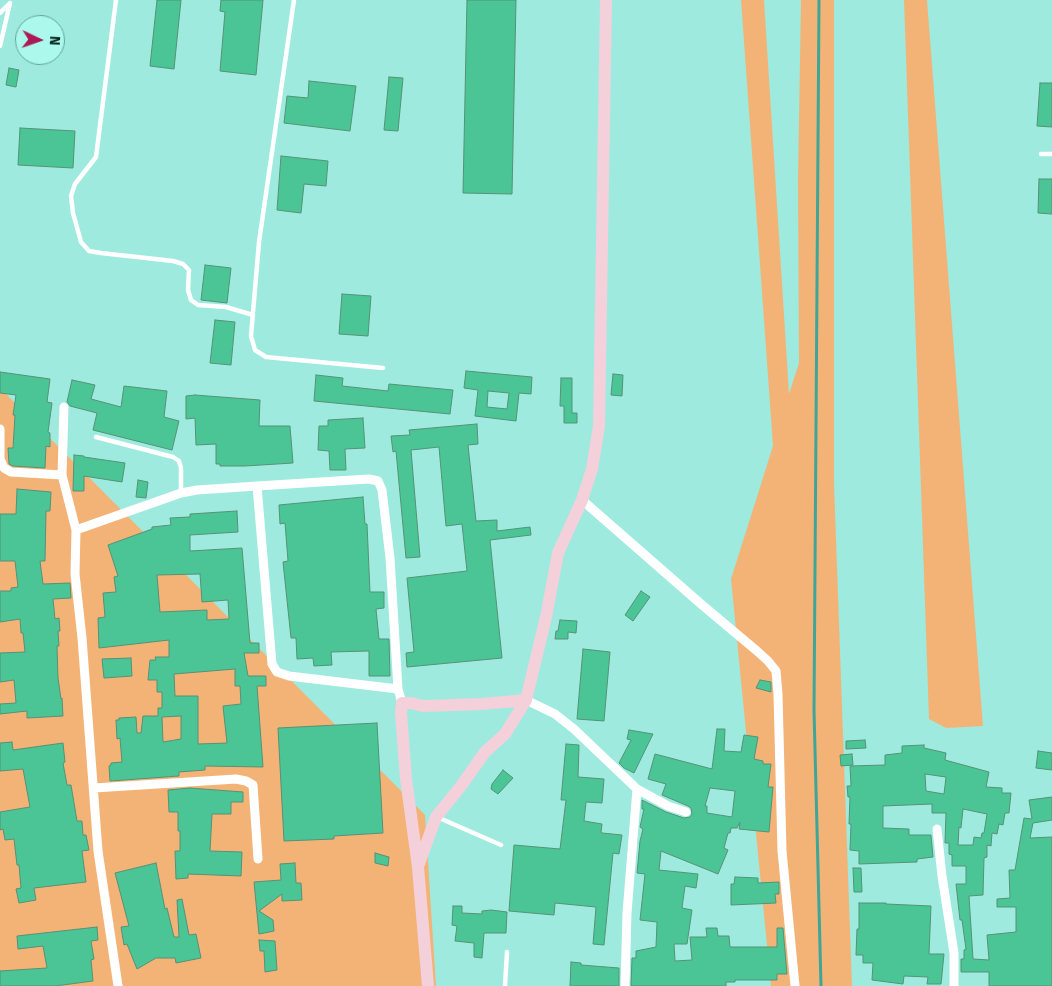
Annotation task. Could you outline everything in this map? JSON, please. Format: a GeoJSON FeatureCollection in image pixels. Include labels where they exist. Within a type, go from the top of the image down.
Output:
{"type":"FeatureCollection","features":[{"type":"Feature","properties":{"kind":"street"},"geometry":{"type":"LineString","coordinates":[[418,867],[436,817],[485,752],[505,734],[526,700],[546,617],[558,553],[582,500],[592,469],[599,426],[606,0]]}},
{"type":"Feature","properties":{"kind":"street"},"geometry":{"type":"LineString","coordinates":[[64,407],[62,475],[76,530],[75,574],[98,851],[118,986]]}},
{"type":"Feature","properties":{"kind":"street"},"geometry":{"type":"LineString","coordinates":[[0,429],[0,459],[4,468],[11,472],[62,475]]}},
{"type":"Feature","properties":{"kind":"street"},"geometry":{"type":"LineString","coordinates":[[76,530],[181,493],[197,490],[370,479],[378,481],[382,490],[390,558],[398,689],[402,703],[401,713],[406,779],[418,867],[428,986]]}},
{"type":"Feature","properties":{"kind":"street"},"geometry":{"type":"LineString","coordinates":[[257,486],[272,664],[277,672],[289,676],[398,689]]}},
{"type":"Feature","properties":{"kind":"street"},"geometry":{"type":"LineString","coordinates":[[582,500],[701,604],[757,650],[776,671],[782,851],[795,986]]}},
{"type":"Feature","properties":{"kind":"street"},"geometry":{"type":"LineString","coordinates":[[402,703],[423,706],[526,700],[555,714],[574,729],[637,788],[668,806],[686,812]]}},
{"type":"Feature","properties":{"kind":"street"},"geometry":{"type":"LineString","coordinates":[[94,788],[236,779],[246,781],[253,785],[258,858]]}},
{"type":"Feature","properties":{"kind":"street"},"geometry":{"type":"LineString","coordinates":[[625,986],[627,913],[637,788]]}},
{"type":"Feature","properties":{"kind":"street"},"geometry":{"type":"LineString","coordinates":[[937,829],[954,953],[954,986]]}},
{"type":"Feature","properties":{"kind":"lane"},"geometry":{"type":"LineString","coordinates":[[116,0],[96,157],[75,184],[72,196],[73,213],[81,242],[89,250],[101,253],[173,261],[183,264],[189,270],[188,290],[191,300],[198,305],[226,307],[253,315]]}},
{"type":"Feature","properties":{"kind":"lane"},"geometry":{"type":"LineString","coordinates":[[294,0],[260,242],[251,336],[255,350],[266,357],[383,368]]}},
{"type":"Feature","properties":{"kind":"lane"},"geometry":{"type":"LineString","coordinates":[[0,13],[10,1]]}},
{"type":"Feature","properties":{"kind":"lane"},"geometry":{"type":"LineString","coordinates":[[0,46],[10,1]]}},
{"type":"Feature","properties":{"kind":"lane"},"geometry":{"type":"LineString","coordinates":[[1041,154],[1052,154]]}},
{"type":"Feature","properties":{"kind":"lane"},"geometry":{"type":"LineString","coordinates":[[96,437],[173,457],[179,461],[181,468],[181,493]]}},
{"type":"Feature","properties":{"kind":"lane"},"geometry":{"type":"LineString","coordinates":[[436,817],[501,845]]}},
{"type":"Feature","properties":{"kind":"lane"},"geometry":{"type":"LineString","coordinates":[[505,986],[507,952]]}},
{"type":"Feature","properties":{"kind":"shaded area"},"geometry":{"type":"Polygon","coordinates":[[[741,0],[764,0],[789,394],[799,363],[798,180],[801,0],[834,0],[834,483],[852,986],[771,986],[731,579],[773,446],[741,0]]]}},
{"type":"Feature","properties":{"kind":"shaded area"},"geometry":{"type":"Polygon","coordinates":[[[904,0],[927,0],[983,726],[946,728],[929,719],[904,0]]]}},
{"type":"Feature","properties":{"kind":"shaded area"},"geometry":{"type":"Polygon","coordinates":[[[0,388],[425,815],[436,986],[0,986],[0,388]]]}},
{"type":"Feature","properties":{"kind":"building"},"geometry":{"type":"Polygon","coordinates":[[[157,0],[181,0],[174,69],[150,66],[157,0]]]}},
{"type":"Feature","properties":{"kind":"building"},"geometry":{"type":"Polygon","coordinates":[[[221,0],[263,0],[256,75],[220,71],[225,12],[220,11],[221,0]]]}},
{"type":"Feature","properties":{"kind":"building"},"geometry":{"type":"Polygon","coordinates":[[[467,0],[516,0],[512,194],[463,193],[467,0]]]}},
{"type":"Feature","properties":{"kind":"building"},"geometry":{"type":"Polygon","coordinates":[[[9,68],[19,70],[16,87],[6,85],[9,68]]]}},
{"type":"Feature","properties":{"kind":"building"},"geometry":{"type":"Polygon","coordinates":[[[389,77],[403,78],[398,131],[384,130],[389,77]]]}},
{"type":"Feature","properties":{"kind":"building"},"geometry":{"type":"Polygon","coordinates":[[[309,81],[356,86],[350,131],[284,123],[287,96],[308,98],[309,81]]]}},
{"type":"Feature","properties":{"kind":"building"},"geometry":{"type":"Polygon","coordinates":[[[1040,83],[1052,83],[1052,127],[1037,126],[1040,83]]]}},
{"type":"Feature","properties":{"kind":"building"},"geometry":{"type":"Polygon","coordinates":[[[20,128],[75,131],[73,168],[18,165],[20,128]]]}},
{"type":"Feature","properties":{"kind":"building"},"geometry":{"type":"Polygon","coordinates":[[[281,156],[328,161],[326,186],[304,184],[301,213],[277,210],[281,156]]]}},
{"type":"Feature","properties":{"kind":"building"},"geometry":{"type":"Polygon","coordinates":[[[1039,179],[1052,179],[1052,214],[1038,213],[1039,179]]]}},
{"type":"Feature","properties":{"kind":"building"},"geometry":{"type":"Polygon","coordinates":[[[205,265],[231,268],[227,303],[201,300],[205,265]]]}},
{"type":"Feature","properties":{"kind":"building"},"geometry":{"type":"Polygon","coordinates":[[[342,294],[371,296],[368,336],[339,334],[342,294]]]}},
{"type":"Feature","properties":{"kind":"building"},"geometry":{"type":"Polygon","coordinates":[[[215,320],[235,322],[231,365],[210,363],[215,320]]]}},
{"type":"Feature","properties":{"kind":"building"},"geometry":{"type":"Polygon","coordinates":[[[466,371],[532,377],[531,394],[519,393],[516,421],[475,416],[478,390],[464,388],[466,371]],[[488,391],[487,407],[507,409],[509,393],[488,391]]]}},
{"type":"Feature","properties":{"kind":"building"},"geometry":{"type":"Polygon","coordinates":[[[0,372],[50,379],[47,402],[52,403],[48,432],[50,433],[50,447],[46,446],[45,468],[13,466],[9,464],[8,448],[13,448],[15,415],[13,415],[16,395],[0,393],[0,372]]]}},
{"type":"Feature","properties":{"kind":"building"},"geometry":{"type":"Polygon","coordinates":[[[613,374],[623,375],[622,396],[611,395],[613,374]]]}},
{"type":"Feature","properties":{"kind":"building"},"geometry":{"type":"Polygon","coordinates":[[[316,375],[343,378],[342,386],[388,391],[389,384],[453,390],[450,414],[314,401],[316,375]]]}},
{"type":"Feature","properties":{"kind":"building"},"geometry":{"type":"Polygon","coordinates":[[[561,378],[572,378],[572,413],[577,413],[577,423],[564,423],[564,406],[560,406],[561,378]]]}},
{"type":"Feature","properties":{"kind":"building"},"geometry":{"type":"Polygon","coordinates":[[[72,380],[95,385],[91,399],[121,407],[124,386],[167,391],[164,417],[179,421],[172,450],[93,430],[97,413],[70,406],[67,402],[72,380]]]}},
{"type":"Feature","properties":{"kind":"building"},"geometry":{"type":"Polygon","coordinates":[[[186,396],[260,400],[259,426],[290,426],[293,463],[245,466],[220,466],[220,464],[216,464],[216,444],[196,445],[195,418],[186,419],[186,396]]]}},
{"type":"Feature","properties":{"kind":"building"},"geometry":{"type":"Polygon","coordinates":[[[363,418],[365,448],[345,449],[346,470],[330,470],[329,451],[318,450],[319,426],[328,426],[328,420],[363,418]]]}},
{"type":"Feature","properties":{"kind":"building"},"geometry":{"type":"Polygon","coordinates":[[[477,424],[478,444],[468,445],[476,521],[497,520],[497,531],[530,527],[531,535],[490,540],[502,658],[407,667],[406,653],[414,652],[407,578],[467,571],[462,524],[446,526],[439,447],[411,450],[420,557],[406,558],[396,451],[393,452],[391,436],[410,435],[409,430],[477,424]]]}},
{"type":"Feature","properties":{"kind":"building"},"geometry":{"type":"Polygon","coordinates":[[[74,455],[125,463],[122,482],[84,476],[84,491],[73,491],[74,455]]]}},
{"type":"Feature","properties":{"kind":"building"},"geometry":{"type":"Polygon","coordinates":[[[138,480],[148,482],[146,498],[136,497],[138,480]]]}},
{"type":"Feature","properties":{"kind":"building"},"geometry":{"type":"Polygon","coordinates":[[[17,489],[51,492],[50,511],[46,511],[45,561],[40,561],[43,584],[70,583],[71,598],[53,599],[55,619],[59,618],[59,646],[57,646],[58,678],[63,716],[27,718],[27,711],[0,714],[0,704],[16,703],[14,680],[0,682],[0,653],[25,652],[20,619],[0,622],[0,591],[11,591],[11,588],[18,587],[15,561],[0,561],[0,514],[16,514],[17,489]]]}},
{"type":"Feature","properties":{"kind":"building"},"geometry":{"type":"Polygon","coordinates":[[[363,497],[365,524],[367,524],[370,592],[384,592],[384,608],[376,609],[379,639],[389,639],[390,676],[369,676],[369,651],[331,652],[332,665],[314,666],[313,658],[297,659],[296,638],[291,638],[283,562],[288,561],[285,523],[280,524],[279,505],[363,497]]]}},
{"type":"Feature","properties":{"kind":"building"},"geometry":{"type":"Polygon","coordinates":[[[237,511],[238,532],[190,535],[190,551],[242,548],[250,643],[259,643],[259,653],[244,653],[248,676],[266,676],[266,686],[257,686],[263,767],[205,766],[205,770],[179,772],[179,776],[110,781],[109,766],[111,763],[122,762],[120,738],[117,739],[116,720],[119,720],[119,718],[136,717],[137,733],[141,733],[143,716],[158,716],[158,708],[162,708],[162,692],[157,692],[157,680],[148,680],[150,660],[156,660],[155,657],[169,657],[169,640],[99,648],[98,618],[105,617],[103,593],[116,592],[114,577],[118,576],[108,545],[152,529],[152,527],[171,525],[170,518],[190,517],[190,514],[237,511]],[[200,574],[157,575],[160,612],[207,610],[207,620],[229,619],[228,600],[202,602],[200,574]],[[235,669],[174,674],[175,696],[198,696],[198,744],[227,743],[223,706],[241,704],[240,686],[235,686],[235,669]],[[181,716],[162,717],[163,742],[181,739],[181,716]]]}},
{"type":"Feature","properties":{"kind":"building"},"geometry":{"type":"Polygon","coordinates":[[[641,591],[650,597],[633,621],[625,615],[641,591]]]}},
{"type":"Feature","properties":{"kind":"building"},"geometry":{"type":"Polygon","coordinates":[[[560,620],[577,621],[576,633],[568,632],[568,639],[555,639],[560,620]]]}},
{"type":"Feature","properties":{"kind":"building"},"geometry":{"type":"Polygon","coordinates":[[[583,649],[610,652],[604,721],[577,719],[583,649]]]}},
{"type":"Feature","properties":{"kind":"building"},"geometry":{"type":"Polygon","coordinates":[[[131,658],[132,676],[104,678],[102,659],[131,658]]]}},
{"type":"Feature","properties":{"kind":"building"},"geometry":{"type":"Polygon","coordinates":[[[760,680],[771,682],[771,692],[756,688],[760,680]]]}},
{"type":"Feature","properties":{"kind":"building"},"geometry":{"type":"Polygon","coordinates":[[[377,723],[383,833],[334,836],[334,839],[284,841],[278,728],[377,723]]]}},
{"type":"Feature","properties":{"kind":"building"},"geometry":{"type":"Polygon","coordinates":[[[717,729],[725,729],[724,751],[741,752],[744,735],[758,737],[754,759],[763,761],[763,764],[771,764],[768,787],[773,787],[769,832],[739,829],[740,822],[737,828],[731,828],[724,848],[728,850],[718,874],[661,851],[659,870],[698,874],[696,888],[685,886],[682,908],[692,910],[687,944],[674,944],[675,961],[692,960],[690,937],[707,937],[706,928],[717,928],[718,936],[729,936],[730,947],[777,947],[777,928],[783,928],[787,974],[777,974],[777,980],[735,980],[735,982],[726,982],[726,986],[631,986],[632,958],[636,958],[636,951],[656,947],[657,922],[640,920],[645,874],[637,873],[643,829],[640,827],[644,809],[642,809],[642,800],[666,812],[684,818],[690,817],[692,814],[691,808],[688,806],[662,795],[666,784],[648,779],[655,754],[712,769],[717,729]],[[710,788],[705,806],[707,806],[707,813],[732,817],[735,791],[710,788]]]}},
{"type":"Feature","properties":{"kind":"building"},"geometry":{"type":"Polygon","coordinates":[[[629,730],[653,734],[634,773],[619,763],[631,740],[627,739],[629,730]]]}},
{"type":"Feature","properties":{"kind":"building"},"geometry":{"type":"Polygon","coordinates":[[[865,740],[866,748],[846,749],[846,741],[865,740]]]}},
{"type":"Feature","properties":{"kind":"building"},"geometry":{"type":"Polygon","coordinates":[[[12,742],[13,750],[63,743],[65,762],[63,763],[67,785],[71,785],[77,821],[82,821],[83,835],[86,835],[89,850],[82,851],[86,882],[34,888],[36,900],[19,903],[16,889],[21,888],[14,839],[5,840],[3,829],[0,830],[0,812],[30,807],[23,769],[0,771],[0,743],[12,742]]]}},
{"type":"Feature","properties":{"kind":"building"},"geometry":{"type":"Polygon","coordinates":[[[566,744],[579,745],[578,777],[604,779],[602,803],[586,802],[584,821],[602,824],[602,833],[622,835],[619,854],[613,853],[604,945],[593,944],[596,907],[555,903],[554,915],[509,911],[514,845],[560,849],[566,800],[561,800],[566,744]]]}},
{"type":"Feature","properties":{"kind":"building"},"geometry":{"type":"Polygon","coordinates":[[[924,745],[924,748],[946,753],[945,760],[989,772],[986,787],[1002,788],[1002,793],[1011,793],[1009,813],[1005,813],[1003,825],[999,824],[997,834],[992,833],[991,846],[987,845],[987,857],[984,858],[983,895],[969,896],[973,959],[989,960],[987,935],[1016,932],[1016,907],[997,907],[997,899],[1010,898],[1009,870],[1015,870],[1024,818],[1032,819],[1029,800],[1052,797],[1052,820],[1033,823],[1030,838],[1052,837],[1052,986],[989,986],[989,972],[961,972],[961,959],[964,959],[964,950],[966,949],[962,920],[960,920],[956,884],[966,884],[966,866],[952,866],[949,843],[945,843],[946,813],[932,813],[932,804],[883,806],[883,828],[909,829],[909,835],[931,835],[933,857],[917,859],[917,862],[859,864],[859,851],[850,850],[850,797],[848,797],[847,786],[851,786],[850,766],[885,765],[885,755],[902,753],[902,746],[924,745]],[[925,774],[926,791],[944,794],[946,777],[925,774]],[[963,809],[958,845],[973,845],[974,837],[981,838],[982,833],[984,833],[987,814],[963,809]]]}},
{"type":"Feature","properties":{"kind":"building"},"geometry":{"type":"Polygon","coordinates":[[[1038,751],[1052,753],[1052,770],[1036,768],[1038,751]]]}},
{"type":"Feature","properties":{"kind":"building"},"geometry":{"type":"Polygon","coordinates":[[[852,754],[853,765],[841,766],[840,755],[852,754]]]}},
{"type":"Feature","properties":{"kind":"building"},"geometry":{"type":"Polygon","coordinates":[[[503,770],[513,778],[498,794],[491,789],[492,784],[503,770]]]}},
{"type":"Feature","properties":{"kind":"building"},"geometry":{"type":"Polygon","coordinates":[[[190,788],[243,792],[243,802],[231,802],[231,814],[212,814],[210,851],[242,852],[241,876],[188,874],[188,878],[176,879],[175,851],[180,851],[180,831],[178,831],[178,812],[169,812],[168,790],[190,788]]]}},
{"type":"Feature","properties":{"kind":"building"},"geometry":{"type":"Polygon","coordinates":[[[375,853],[389,857],[388,866],[375,863],[375,853]]]}},
{"type":"Feature","properties":{"kind":"building"},"geometry":{"type":"Polygon","coordinates":[[[156,863],[165,909],[167,908],[174,937],[179,937],[177,900],[182,899],[189,935],[196,934],[201,958],[176,963],[175,958],[156,958],[137,969],[127,944],[124,945],[121,927],[129,926],[115,873],[156,863]]]}},
{"type":"Feature","properties":{"kind":"building"},"geometry":{"type":"Polygon","coordinates":[[[295,863],[296,883],[301,883],[302,900],[282,901],[282,894],[259,911],[273,920],[274,931],[259,934],[254,882],[281,880],[280,864],[295,863]]]}},
{"type":"Feature","properties":{"kind":"building"},"geometry":{"type":"Polygon","coordinates":[[[853,868],[861,868],[862,892],[854,892],[853,868]]]}},
{"type":"Feature","properties":{"kind":"building"},"geometry":{"type":"Polygon","coordinates":[[[735,877],[758,878],[758,883],[779,882],[779,894],[775,894],[776,903],[731,905],[731,884],[734,884],[735,877]]]}},
{"type":"Feature","properties":{"kind":"building"},"geometry":{"type":"Polygon","coordinates":[[[859,903],[931,906],[929,954],[944,954],[941,984],[927,984],[928,977],[904,976],[903,984],[872,980],[873,963],[863,963],[863,955],[856,955],[859,903]]]}},
{"type":"Feature","properties":{"kind":"building"},"geometry":{"type":"Polygon","coordinates":[[[453,906],[462,906],[462,913],[482,914],[482,911],[491,910],[507,912],[506,933],[484,933],[482,958],[474,957],[474,943],[455,941],[457,926],[452,925],[453,906]]]}},
{"type":"Feature","properties":{"kind":"building"},"geometry":{"type":"Polygon","coordinates":[[[97,927],[98,940],[91,941],[94,959],[91,960],[93,981],[55,986],[0,986],[0,971],[47,968],[43,946],[18,949],[17,936],[97,927]]]}},
{"type":"Feature","properties":{"kind":"building"},"geometry":{"type":"Polygon","coordinates":[[[259,940],[275,941],[277,970],[265,972],[264,951],[260,951],[259,940]]]}},
{"type":"Feature","properties":{"kind":"building"},"geometry":{"type":"Polygon","coordinates":[[[571,962],[581,963],[581,965],[619,968],[619,986],[570,986],[571,962]]]}},
{"type":"Feature","properties":{"kind":"waterway"},"geometry":{"type":"LineString","coordinates":[[819,0],[814,710],[821,986]]}}]}
